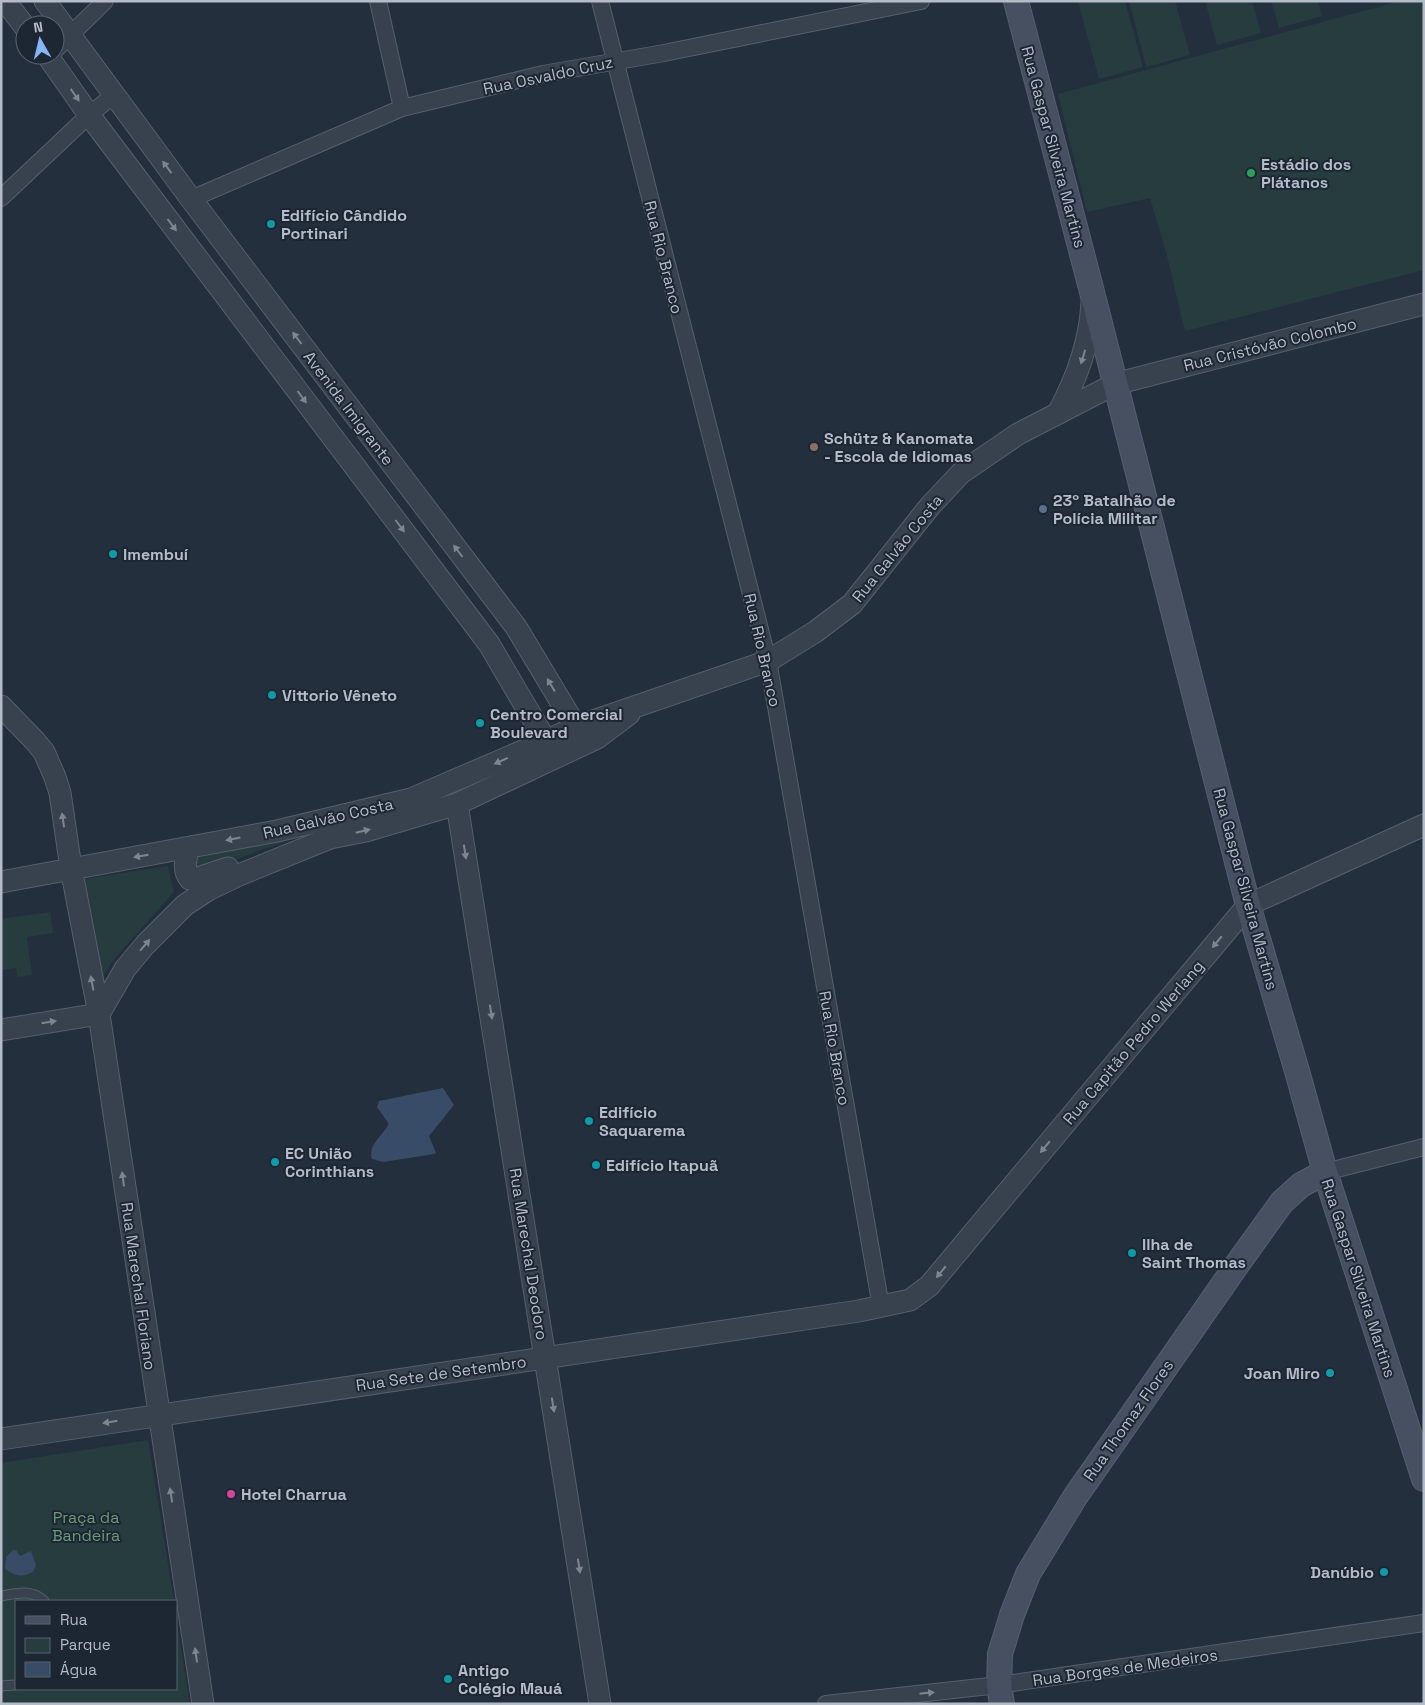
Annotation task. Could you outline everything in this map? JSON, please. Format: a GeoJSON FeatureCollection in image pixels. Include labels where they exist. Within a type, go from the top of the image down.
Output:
{"type":"FeatureCollection","features":[{"type":"Feature","properties":{"kind":"main road","name":"Rua Gaspar Silveira Martins"},"geometry":{"type":"LineString","coordinates":[[1016,1],[1248,905],[1324,1172],[1424,1479]]}},
{"type":"Feature","properties":{"kind":"main road","name":"Rua Thomaz Flores"},"geometry":{"type":"LineString","coordinates":[[1001,1695],[1000,1654],[1012,1615],[1028,1574],[1075,1498],[1240,1258],[1282,1202],[1301,1185],[1324,1172]]}},
{"type":"Feature","properties":{"kind":"street"},"geometry":{"type":"LineString","coordinates":[[5,1],[16,15]]}},
{"type":"Feature","properties":{"kind":"street","name":"Avenida Imigrante"},"geometry":{"type":"LineString","coordinates":[[45,1],[191,199],[516,627],[577,736]]}},
{"type":"Feature","properties":{"kind":"street"},"geometry":{"type":"LineString","coordinates":[[71,34],[105,1]]}},
{"type":"Feature","properties":{"kind":"street"},"geometry":{"type":"LineString","coordinates":[[378,1],[402,108]]}},
{"type":"Feature","properties":{"kind":"street","name":"Rua Rio Branco"},"geometry":{"type":"LineString","coordinates":[[600,1],[768,661],[881,1307]]}},
{"type":"Feature","properties":{"kind":"street","name":"Rua Osvaldo Cruz"},"geometry":{"type":"LineString","coordinates":[[191,199],[402,108],[543,74],[664,53],[921,1]]}},
{"type":"Feature","properties":{"kind":"street","name":"Avenida Imigrante"},"geometry":{"type":"LineString","coordinates":[[65,40],[71,34]]}},
{"type":"Feature","properties":{"kind":"street","name":"Avenida Imigrante"},"geometry":{"type":"LineString","coordinates":[[57,65],[89,115],[489,644],[546,741]]}},
{"type":"Feature","properties":{"kind":"street"},"geometry":{"type":"LineString","coordinates":[[1,198],[89,115],[114,95]]}},
{"type":"Feature","properties":{"kind":"street","name":"Rua Gaspar Silveira Martins"},"geometry":{"type":"LineString","coordinates":[[1058,413],[1071,390],[1085,351],[1091,318],[1092,292]]}},
{"type":"Feature","properties":{"kind":"street","name":"Rua Cristóvão Colombo"},"geometry":{"type":"LineString","coordinates":[[1115,384],[1424,304]]}},
{"type":"Feature","properties":{"kind":"street","name":"Rua Galvão Costa"},"geometry":{"type":"LineString","coordinates":[[99,1014],[126,969],[145,945],[185,905],[208,890],[239,875],[330,838],[366,831],[457,804],[577,736],[641,704],[768,661],[815,632],[852,604],[930,506],[961,473],[1018,434],[1115,384]]}},
{"type":"Feature","properties":{"kind":"street","name":"Rua Marechal Floriano"},"geometry":{"type":"LineString","coordinates":[[1,706],[36,741],[49,762],[60,793],[71,868],[99,1014],[203,1704]]}},
{"type":"Feature","properties":{"kind":"street","name":"Rua Galvão Costa"},"geometry":{"type":"LineString","coordinates":[[1,882],[277,831],[411,799],[546,741],[577,736]]}},
{"type":"Feature","properties":{"kind":"street","name":"Rua Marechal Deodoro"},"geometry":{"type":"LineString","coordinates":[[457,804],[600,1704]]}},
{"type":"Feature","properties":{"kind":"street","name":"Rua Capitão Pedro Werlang"},"geometry":{"type":"LineString","coordinates":[[881,1307],[910,1300],[929,1286],[1248,905],[1424,825]]}},
{"type":"Feature","properties":{"kind":"street"},"geometry":{"type":"LineString","coordinates":[[183,849],[188,876],[190,879],[196,879],[299,843],[330,838]]}},
{"type":"Feature","properties":{"kind":"street"},"geometry":{"type":"LineString","coordinates":[[183,849],[174,866],[174,874],[185,905]]}},
{"type":"Feature","properties":{"kind":"street"},"geometry":{"type":"LineString","coordinates":[[1,1030],[99,1014]]}},
{"type":"Feature","properties":{"kind":"street"},"geometry":{"type":"LineString","coordinates":[[1324,1172],[1424,1147]]}},
{"type":"Feature","properties":{"kind":"street","name":"Rua Sete de Setembro"},"geometry":{"type":"LineString","coordinates":[[1,1438],[881,1307]]}},
{"type":"Feature","properties":{"kind":"street","name":"Rua Borges de Medeiros"},"geometry":{"type":"LineString","coordinates":[[826,1704],[1001,1695],[1424,1623]]}},
{"type":"Feature","properties":{"kind":"lane"},"geometry":{"type":"LineString","coordinates":[[1,1596],[34,1593],[43,1600]]}},
{"type":"Feature","properties":{"kind":"lane"},"geometry":{"type":"LineString","coordinates":[[1,1686],[15,1685]]}},
{"type":"Feature","properties":{"kind":"green space"},"geometry":{"type":"Polygon","coordinates":[[[1078,1],[1125,1],[1143,67],[1099,79],[1078,1]]]}},
{"type":"Feature","properties":{"kind":"green space"},"geometry":{"type":"Polygon","coordinates":[[[1129,1],[1175,1],[1190,55],[1146,67],[1129,1]]]}},
{"type":"Feature","properties":{"kind":"green space"},"geometry":{"type":"Polygon","coordinates":[[[1205,1],[1252,1],[1261,33],[1217,45],[1205,1]]]}},
{"type":"Feature","properties":{"kind":"green space"},"geometry":{"type":"Polygon","coordinates":[[[1271,1],[1318,1],[1322,16],[1279,28],[1271,1]]]}},
{"type":"Feature","properties":{"kind":"green space","name":"Estádio dos Plátanos"},"geometry":{"type":"Polygon","coordinates":[[[1400,1],[1424,1],[1424,270],[1185,331],[1167,256],[1150,198],[1087,212],[1058,94],[1400,1]]]}},
{"type":"Feature","properties":{"kind":"green space"},"geometry":{"type":"Polygon","coordinates":[[[493,775],[446,797],[334,830],[299,837],[211,870],[195,870],[190,858],[493,775]]]}},
{"type":"Feature","properties":{"kind":"green space"},"geometry":{"type":"Polygon","coordinates":[[[168,866],[174,892],[114,959],[95,989],[78,880],[168,866]]]}},
{"type":"Feature","properties":{"kind":"green space"},"geometry":{"type":"Polygon","coordinates":[[[50,912],[53,933],[27,937],[32,975],[17,977],[16,968],[1,970],[1,919],[50,912]]]}},
{"type":"Feature","properties":{"kind":"green space","name":"Praça da Bandeira"},"geometry":{"type":"Polygon","coordinates":[[[148,1440],[174,1600],[15,1600],[15,1690],[178,1690],[178,1630],[190,1704],[1,1704],[1,1463],[148,1440]]]}},
{"type":"Feature","properties":{"kind":"water"},"geometry":{"type":"Polygon","coordinates":[[[443,1088],[454,1105],[429,1136],[436,1153],[383,1162],[372,1159],[371,1154],[374,1145],[389,1124],[377,1107],[379,1101],[443,1088]]]}},
{"type":"Feature","properties":{"kind":"water"},"geometry":{"type":"Polygon","coordinates":[[[13,1550],[16,1550],[20,1556],[31,1551],[36,1565],[33,1572],[19,1575],[5,1569],[6,1557],[13,1550]]]}},
{"type":"Feature","properties":{"kind":"place","name":"Estádio dos Plátanos"},"geometry":{"type":"Point","coordinates":[1251,173]}},
{"type":"Feature","properties":{"kind":"place","name":"Edifício Cândido Portinari"},"geometry":{"type":"Point","coordinates":[271,224]}},
{"type":"Feature","properties":{"kind":"place","name":"Schütz & Kanomata - Escola de Idiomas"},"geometry":{"type":"Point","coordinates":[814,447]}},
{"type":"Feature","properties":{"kind":"place","name":"23º Batalhão de Polícia Militar"},"geometry":{"type":"Point","coordinates":[1043,509]}},
{"type":"Feature","properties":{"kind":"place","name":"Imembuí"},"geometry":{"type":"Point","coordinates":[113,554]}},
{"type":"Feature","properties":{"kind":"place","name":"Vittorio Vêneto"},"geometry":{"type":"Point","coordinates":[272,695]}},
{"type":"Feature","properties":{"kind":"place","name":"Centro Comercial Boulevard"},"geometry":{"type":"Point","coordinates":[480,723]}},
{"type":"Feature","properties":{"kind":"place","name":"Edifício Saquarema"},"geometry":{"type":"Point","coordinates":[589,1121]}},
{"type":"Feature","properties":{"kind":"place","name":"EC União Corinthians"},"geometry":{"type":"Point","coordinates":[275,1162]}},
{"type":"Feature","properties":{"kind":"place","name":"Edifício Itapuã"},"geometry":{"type":"Point","coordinates":[596,1165]}},
{"type":"Feature","properties":{"kind":"place","name":"Ilha de Saint Thomas"},"geometry":{"type":"Point","coordinates":[1132,1253]}},
{"type":"Feature","properties":{"kind":"place","name":"Joan Miro"},"geometry":{"type":"Point","coordinates":[1330,1373]}},
{"type":"Feature","properties":{"kind":"place","name":"Hotel Charrua"},"geometry":{"type":"Point","coordinates":[231,1494]}},
{"type":"Feature","properties":{"kind":"place","name":"Danúbio"},"geometry":{"type":"Point","coordinates":[1384,1572]}},
{"type":"Feature","properties":{"kind":"place","name":"Antigo Colégio Mauá"},"geometry":{"type":"Point","coordinates":[448,1679]}}]}
